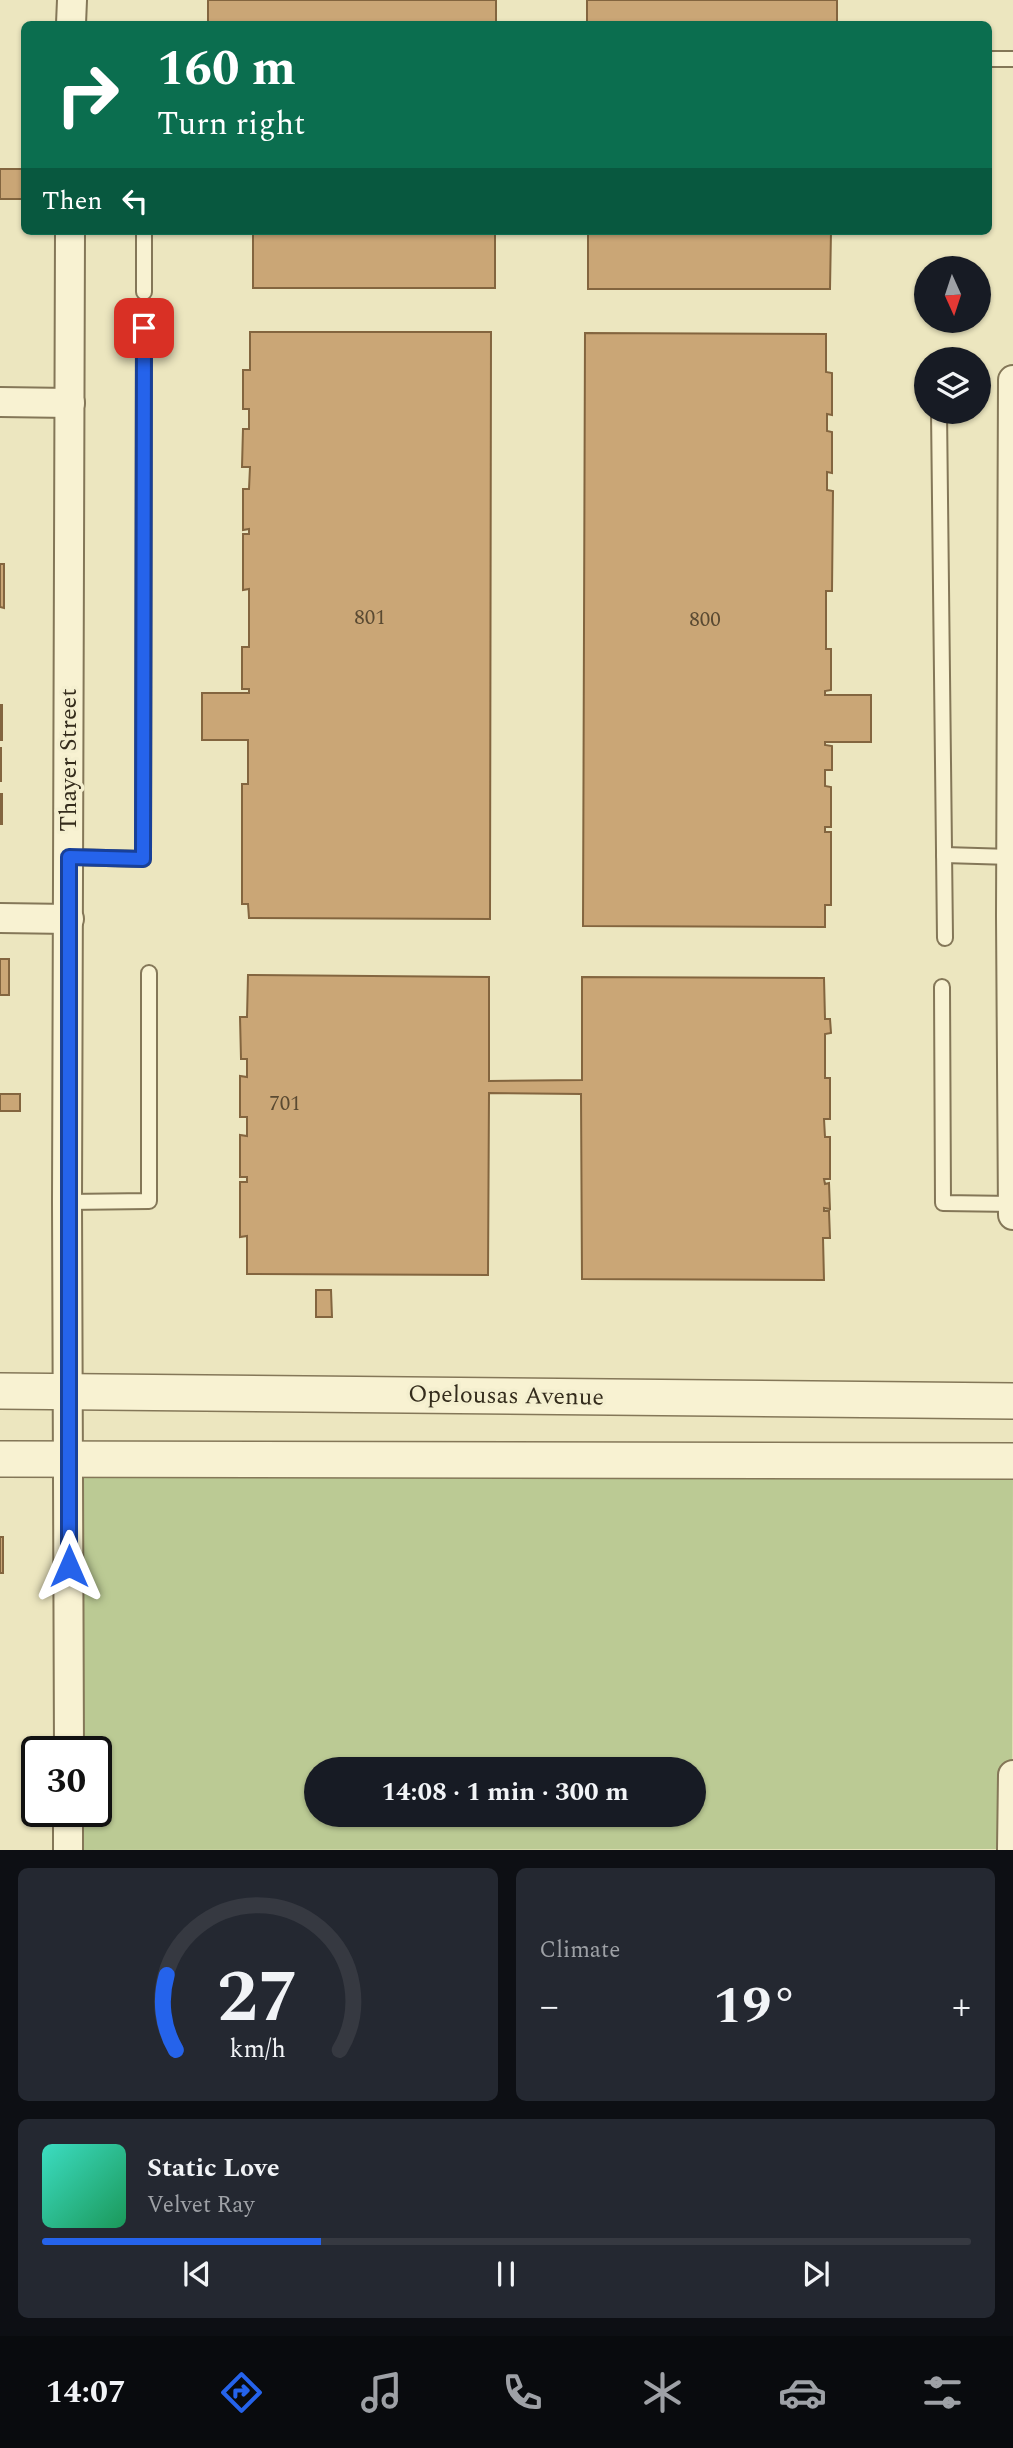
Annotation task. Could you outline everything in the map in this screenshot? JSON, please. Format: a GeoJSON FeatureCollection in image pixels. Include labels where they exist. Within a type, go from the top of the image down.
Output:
{"type":"FeatureCollection","features":[{"type":"Feature","properties":{"kind":"street"},"geometry":{"type":"LineString","coordinates":[[71,21],[72,0]]}},
{"type":"Feature","properties":{"kind":"street","name":"Thayer Street"},"geometry":{"type":"LineString","coordinates":[[68,1736],[71,235]]}},
{"type":"Feature","properties":{"kind":"street"},"geometry":{"type":"LineString","coordinates":[[1013,380],[1013,1215]]}},
{"type":"Feature","properties":{"kind":"street"},"geometry":{"type":"LineString","coordinates":[[0,402],[70,403]]}},
{"type":"Feature","properties":{"kind":"street"},"geometry":{"type":"LineString","coordinates":[[0,918],[69,919]]}},
{"type":"Feature","properties":{"kind":"street","name":"Opelousas Avenue"},"geometry":{"type":"LineString","coordinates":[[0,1391],[1013,1401]]}},
{"type":"Feature","properties":{"kind":"street"},"geometry":{"type":"LineString","coordinates":[[0,1459],[1013,1461]]}},
{"type":"Feature","properties":{"kind":"street"},"geometry":{"type":"LineString","coordinates":[[1012,1850],[1013,1775]]}},
{"type":"Feature","properties":{"kind":"street"},"geometry":{"type":"LineString","coordinates":[[68,1827],[68,1850]]}},
{"type":"Feature","properties":{"kind":"lane"},"geometry":{"type":"LineString","coordinates":[[992,59],[1013,59]]}},
{"type":"Feature","properties":{"kind":"lane"},"geometry":{"type":"LineString","coordinates":[[144,235],[144,292]]}},
{"type":"Feature","properties":{"kind":"lane"},"geometry":{"type":"LineString","coordinates":[[69,857],[143,859],[144,328]]}},
{"type":"Feature","properties":{"kind":"lane"},"geometry":{"type":"LineString","coordinates":[[939,424],[945,938]]}},
{"type":"Feature","properties":{"kind":"lane"},"geometry":{"type":"LineString","coordinates":[[944,855],[1011,857]]}},
{"type":"Feature","properties":{"kind":"lane"},"geometry":{"type":"LineString","coordinates":[[67,1202],[149,1201],[149,973]]}},
{"type":"Feature","properties":{"kind":"lane"},"geometry":{"type":"LineString","coordinates":[[942,987],[943,1203],[1013,1204]]}},
{"type":"Feature","properties":{"kind":"green space"},"geometry":{"type":"Polygon","coordinates":[[[69,1460],[1013,1461],[1012,1849],[67,1850],[67,1827],[112,1827],[112,1736],[68,1736],[69,1460]]]}},
{"type":"Feature","properties":{"kind":"building"},"geometry":{"type":"Polygon","coordinates":[[[208,0],[496,0],[496,21],[208,21],[208,0]]]}},
{"type":"Feature","properties":{"kind":"building"},"geometry":{"type":"Polygon","coordinates":[[[587,0],[837,0],[837,21],[587,21],[587,0]]]}},
{"type":"Feature","properties":{"kind":"building"},"geometry":{"type":"Polygon","coordinates":[[[0,169],[21,169],[21,199],[0,199],[0,169]]]}},
{"type":"Feature","properties":{"kind":"building"},"geometry":{"type":"Polygon","coordinates":[[[253,235],[495,235],[495,288],[253,288],[253,235]]]}},
{"type":"Feature","properties":{"kind":"building"},"geometry":{"type":"Polygon","coordinates":[[[588,235],[831,235],[830,289],[588,289],[588,235]]]}},
{"type":"Feature","properties":{"kind":"building"},"geometry":{"type":"Polygon","coordinates":[[[250,332],[491,332],[490,919],[249,918],[248,904],[242,904],[242,784],[248,784],[248,740],[202,740],[202,693],[249,693],[249,689],[242,689],[242,647],[249,647],[249,589],[243,590],[243,534],[249,534],[249,529],[243,530],[243,489],[249,489],[250,467],[242,467],[243,429],[249,429],[249,409],[243,409],[243,370],[250,370],[250,332]]]}},
{"type":"Feature","properties":{"kind":"building"},"geometry":{"type":"Polygon","coordinates":[[[585,333],[826,334],[826,372],[832,373],[832,415],[827,414],[827,431],[832,432],[832,473],[827,472],[827,490],[833,491],[832,591],[826,591],[826,649],[831,649],[831,690],[825,691],[825,695],[871,695],[871,742],[825,742],[825,745],[832,746],[832,770],[825,770],[825,786],[831,787],[831,827],[825,827],[825,832],[831,832],[831,905],[825,905],[825,927],[583,926],[585,333]]]}},
{"type":"Feature","properties":{"kind":"building"},"geometry":{"type":"Polygon","coordinates":[[[0,564],[4,564],[4,608],[0,607],[0,564]]]}},
{"type":"Feature","properties":{"kind":"building"},"geometry":{"type":"Polygon","coordinates":[[[2,705],[2,740],[0,740],[2,705]]]}},
{"type":"Feature","properties":{"kind":"building"},"geometry":{"type":"Polygon","coordinates":[[[1,748],[1,781],[0,781],[1,748]]]}},
{"type":"Feature","properties":{"kind":"building"},"geometry":{"type":"Polygon","coordinates":[[[2,794],[2,824],[0,824],[2,794]]]}},
{"type":"Feature","properties":{"kind":"building"},"geometry":{"type":"Polygon","coordinates":[[[0,959],[9,959],[9,995],[0,995],[0,959]]]}},
{"type":"Feature","properties":{"kind":"building"},"geometry":{"type":"Polygon","coordinates":[[[248,975],[489,977],[489,1081],[582,1080],[582,977],[824,978],[825,1019],[830,1019],[831,1033],[825,1034],[825,1078],[830,1078],[830,1119],[824,1119],[825,1137],[830,1137],[830,1179],[824,1179],[825,1184],[829,1183],[830,1209],[824,1208],[824,1211],[829,1211],[830,1238],[823,1238],[824,1280],[582,1279],[581,1094],[489,1093],[488,1275],[247,1274],[247,1236],[240,1237],[240,1182],[247,1182],[247,1177],[240,1177],[240,1135],[247,1136],[247,1117],[240,1117],[240,1076],[247,1077],[247,1059],[241,1059],[240,1017],[247,1017],[248,975]]]}},
{"type":"Feature","properties":{"kind":"building"},"geometry":{"type":"Polygon","coordinates":[[[0,1094],[20,1094],[20,1111],[0,1111],[0,1094]]]}},
{"type":"Feature","properties":{"kind":"building"},"geometry":{"type":"Polygon","coordinates":[[[316,1290],[331,1290],[332,1317],[316,1317],[316,1290]]]}},
{"type":"Feature","properties":{"kind":"building"},"geometry":{"type":"Polygon","coordinates":[[[0,1537],[3,1537],[3,1573],[0,1573],[0,1537]]]}},
{"type":"Feature","properties":{"kind":"route"},"geometry":{"type":"LineString","coordinates":[[69,1566],[69,857],[143,859],[144,328]]}}]}
